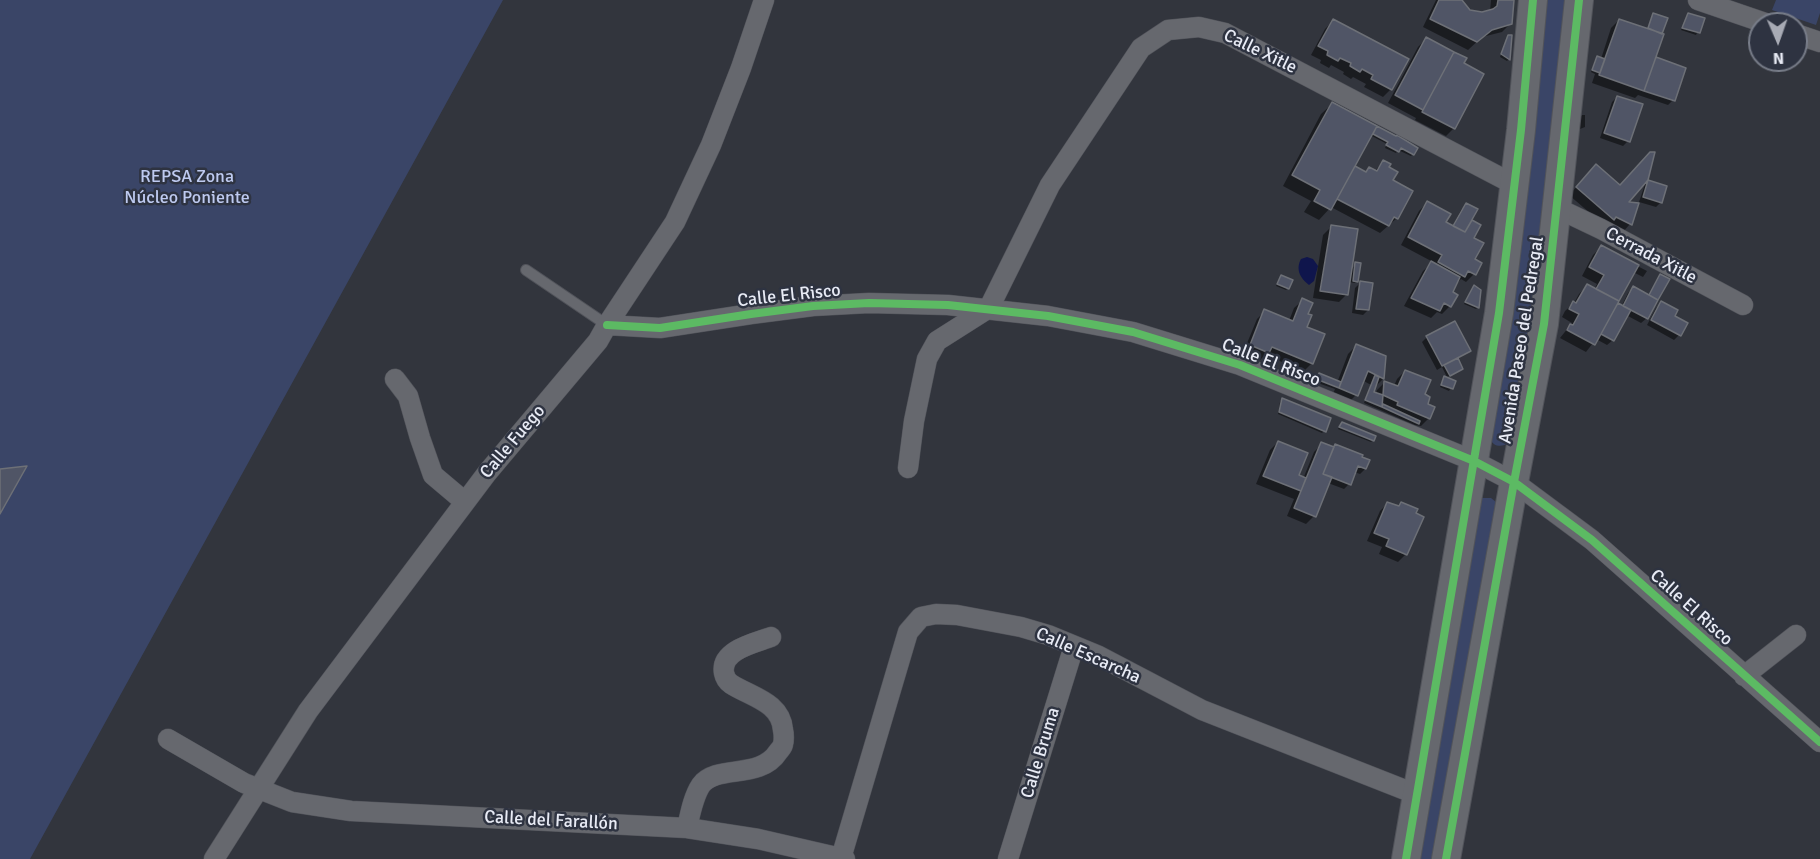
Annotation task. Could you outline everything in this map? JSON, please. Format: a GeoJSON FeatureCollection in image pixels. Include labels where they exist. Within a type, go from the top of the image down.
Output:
{"type":"FeatureCollection","features":[{"type":"Feature","properties":{"kind":"main road","name":"Avenida Paseo del Pedregal"},"geometry":{"type":"LineString","coordinates":[[1406,859],[1499,313],[1515,185],[1533,0]]}},
{"type":"Feature","properties":{"kind":"main road","name":"Avenida Paseo del Pedregal"},"geometry":{"type":"LineString","coordinates":[[1446,859],[1544,324],[1579,0]]}},
{"type":"Feature","properties":{"kind":"street","name":"Calle Fuego"},"geometry":{"type":"LineString","coordinates":[[214,859],[308,711],[487,472],[598,341],[675,222],[711,146],[764,0]]}},
{"type":"Feature","properties":{"kind":"street"},"geometry":{"type":"LineString","coordinates":[[1698,0],[1748,17]]}},
{"type":"Feature","properties":{"kind":"street","name":"Calle Xitle"},"geometry":{"type":"LineString","coordinates":[[989,308],[1050,184],[1141,48],[1168,30],[1199,27],[1225,33],[1515,185]]}},
{"type":"Feature","properties":{"kind":"street","name":"Cerrada Xitle"},"geometry":{"type":"LineString","coordinates":[[1557,208],[1743,305]]}},
{"type":"Feature","properties":{"kind":"street","name":"Calle El Risco"},"geometry":{"type":"LineString","coordinates":[[607,325],[660,328],[813,306],[869,303],[948,305],[1048,316],[1133,332],[1240,365],[1474,460],[1514,482],[1592,540],[1820,742]]}},
{"type":"Feature","properties":{"kind":"street"},"geometry":{"type":"LineString","coordinates":[[908,468],[914,421],[927,359],[937,341],[989,308]]}},
{"type":"Feature","properties":{"kind":"street"},"geometry":{"type":"LineString","coordinates":[[395,379],[408,396],[433,475],[465,501]]}},
{"type":"Feature","properties":{"kind":"street","name":"Calle Escarcha"},"geometry":{"type":"LineString","coordinates":[[843,858],[908,632],[921,617],[936,614],[957,615],[1022,627],[1048,635],[1099,656],[1202,710],[1418,795]]}},
{"type":"Feature","properties":{"kind":"street"},"geometry":{"type":"LineString","coordinates":[[1744,676],[1796,634]]}},
{"type":"Feature","properties":{"kind":"street"},"geometry":{"type":"LineString","coordinates":[[687,828],[692,806],[702,784],[720,774],[754,769],[774,759],[783,744],[783,728],[779,716],[770,705],[729,683],[724,674],[729,657],[739,649],[771,637]]}},
{"type":"Feature","properties":{"kind":"street","name":"Calle Bruma"},"geometry":{"type":"LineString","coordinates":[[1008,859],[1074,646]]}},
{"type":"Feature","properties":{"kind":"street","name":"Calle del Farallón"},"geometry":{"type":"LineString","coordinates":[[168,739],[257,789],[292,802],[351,811],[687,828],[758,839],[843,858]]}},
{"type":"Feature","properties":{"kind":"lane"},"geometry":{"type":"LineString","coordinates":[[526,270],[607,325]]}},
{"type":"Feature","properties":{"kind":"green space","name":"REPSA Zona Núcleo Poniente"},"geometry":{"type":"Polygon","coordinates":[[[0,0],[503,0],[30,859],[0,859],[0,0]]]}},
{"type":"Feature","properties":{"kind":"green space"},"geometry":{"type":"Polygon","coordinates":[[[1544,0],[1567,0],[1532,321],[1509,442],[1498,446],[1490,439],[1544,0]]]}},
{"type":"Feature","properties":{"kind":"green space"},"geometry":{"type":"Polygon","coordinates":[[[1776,0],[1820,0],[1820,13],[1816,25],[1808,22],[1808,12],[1772,10],[1776,0]]]}},
{"type":"Feature","properties":{"kind":"green space"},"geometry":{"type":"Polygon","coordinates":[[[1482,498],[1491,498],[1501,506],[1438,859],[1412,859],[1482,498]]]}},
{"type":"Feature","properties":{"kind":"shaded area"},"geometry":{"type":"Polygon","coordinates":[[[1307,257],[1313,259],[1318,266],[1314,281],[1309,285],[1301,277],[1299,270],[1301,259],[1307,257]]]}},
{"type":"Feature","properties":{"kind":"building"},"geometry":{"type":"Polygon","coordinates":[[[1439,0],[1462,0],[1470,10],[1482,12],[1497,6],[1498,0],[1514,0],[1512,24],[1492,30],[1477,42],[1430,19],[1439,0]]]}},
{"type":"Feature","properties":{"kind":"building"},"geometry":{"type":"Polygon","coordinates":[[[1653,13],[1668,18],[1662,34],[1648,28],[1653,13]]]}},
{"type":"Feature","properties":{"kind":"building"},"geometry":{"type":"Polygon","coordinates":[[[1688,13],[1705,18],[1700,33],[1682,28],[1688,13]]]}},
{"type":"Feature","properties":{"kind":"building"},"geometry":{"type":"Polygon","coordinates":[[[1333,19],[1409,59],[1392,90],[1371,79],[1373,75],[1362,69],[1360,72],[1350,66],[1351,63],[1340,58],[1338,61],[1327,55],[1328,51],[1318,46],[1333,19]]]}},
{"type":"Feature","properties":{"kind":"building"},"geometry":{"type":"Polygon","coordinates":[[[1619,19],[1664,34],[1644,91],[1599,75],[1619,19]]]}},
{"type":"Feature","properties":{"kind":"building"},"geometry":{"type":"Polygon","coordinates":[[[1508,35],[1512,35],[1510,60],[1501,54],[1508,35]]]}},
{"type":"Feature","properties":{"kind":"building"},"geometry":{"type":"Polygon","coordinates":[[[1426,37],[1454,52],[1423,110],[1395,95],[1426,37]]]}},
{"type":"Feature","properties":{"kind":"building"},"geometry":{"type":"Polygon","coordinates":[[[1454,52],[1467,58],[1464,63],[1484,74],[1455,129],[1422,112],[1454,52]]]}},
{"type":"Feature","properties":{"kind":"building"},"geometry":{"type":"Polygon","coordinates":[[[1597,56],[1605,59],[1600,73],[1592,70],[1597,56]]]}},
{"type":"Feature","properties":{"kind":"building"},"geometry":{"type":"Polygon","coordinates":[[[1656,57],[1686,68],[1675,101],[1644,91],[1656,57]]]}},
{"type":"Feature","properties":{"kind":"building"},"geometry":{"type":"Polygon","coordinates":[[[1617,96],[1643,104],[1630,142],[1604,133],[1617,96]]]}},
{"type":"Feature","properties":{"kind":"building"},"geometry":{"type":"Polygon","coordinates":[[[1332,102],[1377,126],[1331,210],[1314,201],[1320,190],[1292,175],[1332,102]]]}},
{"type":"Feature","properties":{"kind":"building"},"geometry":{"type":"Polygon","coordinates":[[[1377,126],[1418,148],[1414,155],[1401,148],[1399,152],[1386,145],[1388,142],[1373,134],[1377,126]]]}},
{"type":"Feature","properties":{"kind":"building"},"geometry":{"type":"Polygon","coordinates":[[[1650,152],[1655,152],[1648,180],[1629,202],[1639,203],[1632,225],[1616,217],[1614,220],[1576,187],[1596,164],[1620,185],[1650,152]]]}},
{"type":"Feature","properties":{"kind":"building"},"geometry":{"type":"Polygon","coordinates":[[[1383,160],[1391,164],[1389,167],[1398,172],[1393,180],[1413,191],[1398,219],[1394,217],[1389,226],[1337,199],[1355,166],[1366,172],[1369,167],[1377,171],[1383,160]]]}},
{"type":"Feature","properties":{"kind":"building"},"geometry":{"type":"Polygon","coordinates":[[[1648,180],[1667,186],[1662,203],[1643,197],[1648,180]]]}},
{"type":"Feature","properties":{"kind":"building"},"geometry":{"type":"Polygon","coordinates":[[[1427,201],[1451,214],[1446,222],[1465,232],[1472,220],[1481,225],[1474,238],[1484,243],[1475,259],[1482,263],[1476,275],[1468,271],[1465,277],[1438,262],[1442,255],[1408,237],[1427,201]]]}},
{"type":"Feature","properties":{"kind":"building"},"geometry":{"type":"Polygon","coordinates":[[[1466,203],[1478,209],[1465,232],[1453,226],[1466,203]]]}},
{"type":"Feature","properties":{"kind":"building"},"geometry":{"type":"Polygon","coordinates":[[[1331,225],[1358,229],[1348,295],[1320,291],[1331,225]]]}},
{"type":"Feature","properties":{"kind":"building"},"geometry":{"type":"Polygon","coordinates":[[[1601,245],[1639,265],[1619,301],[1596,289],[1604,275],[1589,267],[1601,245]]]}},
{"type":"Feature","properties":{"kind":"building"},"geometry":{"type":"Polygon","coordinates":[[[1431,261],[1460,277],[1453,292],[1458,295],[1451,307],[1444,303],[1440,311],[1411,298],[1431,261]]]}},
{"type":"Feature","properties":{"kind":"building"},"geometry":{"type":"Polygon","coordinates":[[[1355,262],[1361,263],[1358,282],[1353,281],[1355,262]]]}},
{"type":"Feature","properties":{"kind":"building"},"geometry":{"type":"Polygon","coordinates":[[[1660,274],[1670,279],[1658,300],[1649,295],[1660,274]]]}},
{"type":"Feature","properties":{"kind":"building"},"geometry":{"type":"Polygon","coordinates":[[[1281,275],[1293,280],[1289,289],[1277,284],[1281,275]]]}},
{"type":"Feature","properties":{"kind":"building"},"geometry":{"type":"Polygon","coordinates":[[[1360,281],[1373,283],[1369,310],[1356,309],[1360,281]]]}},
{"type":"Feature","properties":{"kind":"building"},"geometry":{"type":"Polygon","coordinates":[[[1587,284],[1619,301],[1595,345],[1567,330],[1579,314],[1569,309],[1573,301],[1576,303],[1587,284]]]}},
{"type":"Feature","properties":{"kind":"building"},"geometry":{"type":"Polygon","coordinates":[[[1474,285],[1481,290],[1479,308],[1465,302],[1474,285]]]}},
{"type":"Feature","properties":{"kind":"building"},"geometry":{"type":"Polygon","coordinates":[[[1633,286],[1658,300],[1648,319],[1623,306],[1633,286]]]}},
{"type":"Feature","properties":{"kind":"building"},"geometry":{"type":"Polygon","coordinates":[[[1302,298],[1313,303],[1308,314],[1312,315],[1307,327],[1325,334],[1313,364],[1272,347],[1269,353],[1250,345],[1264,309],[1293,321],[1302,298]]]}},
{"type":"Feature","properties":{"kind":"building"},"geometry":{"type":"Polygon","coordinates":[[[1661,301],[1678,310],[1675,316],[1688,323],[1681,336],[1651,320],[1661,301]]]}},
{"type":"Feature","properties":{"kind":"building"},"geometry":{"type":"Polygon","coordinates":[[[1618,303],[1631,310],[1614,341],[1601,334],[1618,303]]]}},
{"type":"Feature","properties":{"kind":"building"},"geometry":{"type":"Polygon","coordinates":[[[1455,321],[1471,351],[1442,366],[1426,336],[1455,321]]]}},
{"type":"Feature","properties":{"kind":"building"},"geometry":{"type":"Polygon","coordinates":[[[1356,344],[1386,356],[1384,379],[1368,371],[1358,396],[1339,388],[1356,344]]]}},
{"type":"Feature","properties":{"kind":"building"},"geometry":{"type":"Polygon","coordinates":[[[1458,358],[1463,369],[1450,376],[1444,365],[1458,358]]]}},
{"type":"Feature","properties":{"kind":"building"},"geometry":{"type":"Polygon","coordinates":[[[1405,370],[1431,380],[1425,394],[1430,397],[1428,404],[1435,407],[1430,419],[1397,405],[1398,402],[1383,395],[1384,381],[1398,386],[1405,370]]]}},
{"type":"Feature","properties":{"kind":"building"},"geometry":{"type":"Polygon","coordinates":[[[1319,373],[1341,382],[1339,388],[1316,379],[1319,373]]]}},
{"type":"Feature","properties":{"kind":"building"},"geometry":{"type":"Polygon","coordinates":[[[1375,375],[1379,377],[1374,392],[1383,395],[1382,407],[1365,400],[1375,375]]]}},
{"type":"Feature","properties":{"kind":"building"},"geometry":{"type":"Polygon","coordinates":[[[1444,376],[1456,381],[1453,389],[1441,385],[1444,376]]]}},
{"type":"Feature","properties":{"kind":"building"},"geometry":{"type":"Polygon","coordinates":[[[1282,398],[1331,418],[1326,432],[1279,412],[1282,398]]]}},
{"type":"Feature","properties":{"kind":"building"},"geometry":{"type":"Polygon","coordinates":[[[1383,404],[1420,421],[1419,424],[1382,407],[1383,404]]]}},
{"type":"Feature","properties":{"kind":"building"},"geometry":{"type":"Polygon","coordinates":[[[1342,422],[1376,436],[1374,441],[1339,427],[1342,422]]]}},
{"type":"Feature","properties":{"kind":"building"},"geometry":{"type":"Polygon","coordinates":[[[1278,441],[1308,453],[1299,475],[1306,478],[1301,491],[1263,476],[1278,441]]]}},
{"type":"Feature","properties":{"kind":"building"},"geometry":{"type":"Polygon","coordinates":[[[1321,442],[1334,447],[1323,474],[1332,477],[1316,517],[1294,508],[1321,442]]]}},
{"type":"Feature","properties":{"kind":"building"},"geometry":{"type":"Polygon","coordinates":[[[1335,444],[1370,460],[1366,469],[1358,466],[1351,485],[1323,474],[1335,444]]]}},
{"type":"Feature","properties":{"kind":"building"},"geometry":{"type":"Polygon","coordinates":[[[27,466],[0,514],[0,469],[27,466]]]}},
{"type":"Feature","properties":{"kind":"building"},"geometry":{"type":"Polygon","coordinates":[[[1387,502],[1399,506],[1401,502],[1418,509],[1416,513],[1424,517],[1407,555],[1386,546],[1389,539],[1374,533],[1387,502]]]}},
{"type":"Feature","properties":{"kind":"cycle path"},"geometry":{"type":"LineString","coordinates":[[1406,859],[1499,313],[1521,130],[1533,0]]}},
{"type":"Feature","properties":{"kind":"cycle path"},"geometry":{"type":"LineString","coordinates":[[1446,859],[1544,324],[1579,0]]}},
{"type":"Feature","properties":{"kind":"cycle path"},"geometry":{"type":"LineString","coordinates":[[607,325],[660,328],[813,306],[869,303],[948,305],[1048,316],[1133,332],[1240,365],[1474,461],[1514,482],[1592,540],[1820,742]]}}]}
